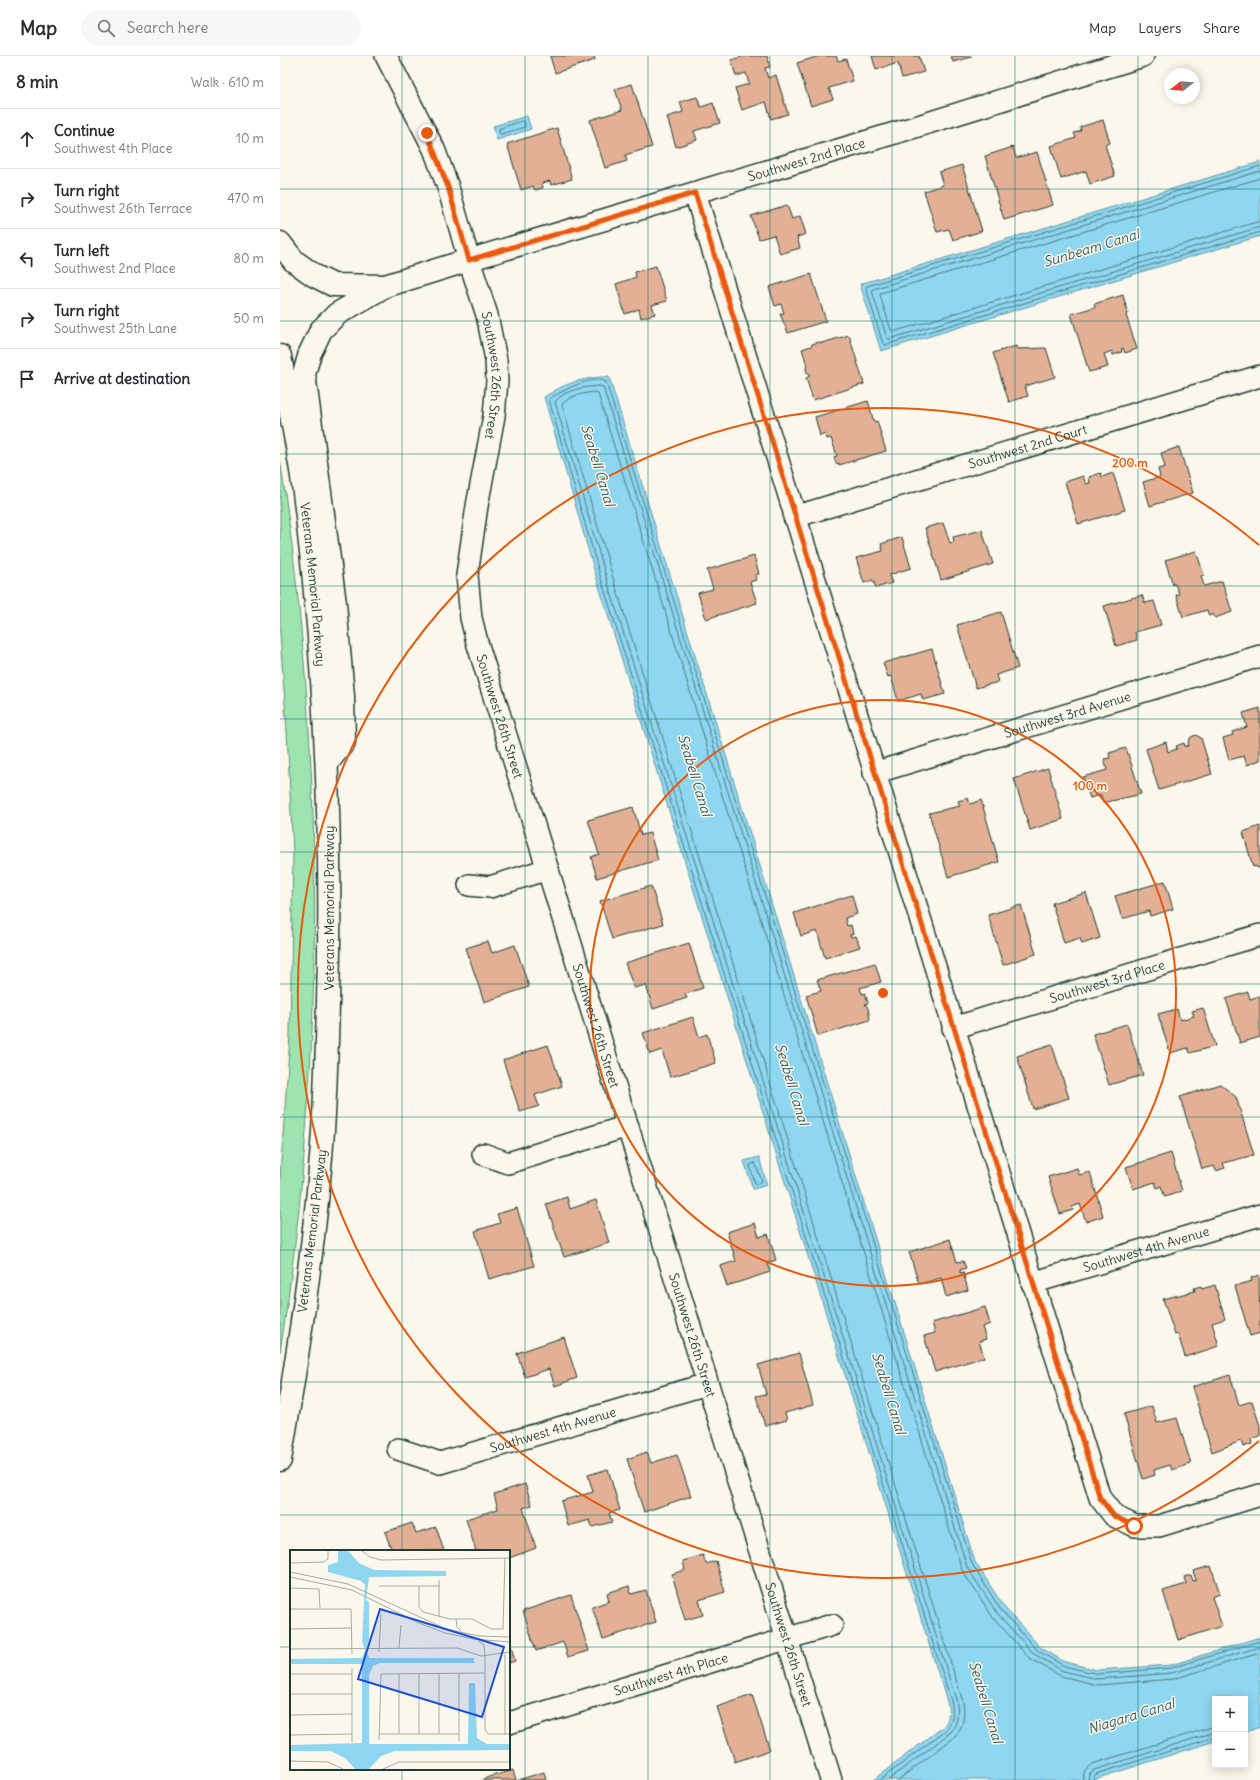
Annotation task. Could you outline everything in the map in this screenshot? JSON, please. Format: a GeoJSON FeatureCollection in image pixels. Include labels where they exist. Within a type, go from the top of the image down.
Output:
{"type":"FeatureCollection","features":[{"type":"Feature","properties":{"kind":"highway"},"geometry":{"type":"LineString","coordinates":[[280,243],[294,262],[315,276],[333,285],[385,286]]}},
{"type":"Feature","properties":{"kind":"highway"},"geometry":{"type":"LineString","coordinates":[[328,763],[344,742],[343,696],[335,603],[304,374],[310,352],[322,330],[337,314],[385,286],[469,260]]}},
{"type":"Feature","properties":{"kind":"highway","name":"Veterans Memorial Parkway"},"geometry":{"type":"LineString","coordinates":[[280,356],[301,475],[319,630],[328,763],[330,863],[328,1048],[322,1146],[314,1232],[292,1392],[280,1460]]}},
{"type":"Feature","properties":{"kind":"street","name":"Southwest 26th Street"},"geometry":{"type":"LineString","coordinates":[[386,56],[434,149],[448,187],[487,316],[496,360],[497,381],[494,416],[476,506],[467,575],[468,594],[477,642],[829,1773]]}},
{"type":"Feature","properties":{"kind":"street","name":"Southwest 2nd Place"},"geometry":{"type":"LineString","coordinates":[[469,260],[695,193],[1143,56]]}},
{"type":"Feature","properties":{"kind":"street"},"geometry":{"type":"LineString","coordinates":[[695,193],[794,517],[1100,1498],[1114,1516],[1134,1526],[1159,1526],[1260,1495]]}},
{"type":"Feature","properties":{"kind":"street","name":"Southwest 2nd Court"},"geometry":{"type":"LineString","coordinates":[[794,517],[1260,376]]}},
{"type":"Feature","properties":{"kind":"street","name":"Southwest 3rd Avenue"},"geometry":{"type":"LineString","coordinates":[[874,773],[1260,656]]}},
{"type":"Feature","properties":{"kind":"street"},"geometry":{"type":"LineString","coordinates":[[469,885],[490,887],[548,869]]}},
{"type":"Feature","properties":{"kind":"street","name":"Southwest 3rd Place"},"geometry":{"type":"LineString","coordinates":[[953,1028],[1260,935]]}},
{"type":"Feature","properties":{"kind":"street"},"geometry":{"type":"LineString","coordinates":[[483,1154],[508,1163],[628,1126]]}},
{"type":"Feature","properties":{"kind":"street","name":"Southwest 4th Avenue"},"geometry":{"type":"LineString","coordinates":[[1032,1283],[1260,1215]]}},
{"type":"Feature","properties":{"kind":"street","name":"Southwest 4th Avenue"},"geometry":{"type":"LineString","coordinates":[[398,1449],[440,1463],[708,1384]]}},
{"type":"Feature","properties":{"kind":"street","name":"Southwest 4th Place"},"geometry":{"type":"LineString","coordinates":[[510,1723],[832,1625]]}},
{"type":"Feature","properties":{"kind":"green space"},"geometry":{"type":"Polygon","coordinates":[[[280,459],[295,570],[306,682],[312,793],[314,906],[313,1018],[306,1130],[295,1241],[280,1352],[280,1179],[290,1035],[293,853],[280,634],[280,459]]]}},
{"type":"Feature","properties":{"kind":"water"},"geometry":{"type":"Polygon","coordinates":[[[527,116],[531,129],[497,140],[493,126],[527,116]]]}},
{"type":"Feature","properties":{"kind":"water","name":"Sunbeam Canal"},"geometry":{"type":"Polygon","coordinates":[[[1260,162],[1260,236],[881,351],[860,284],[1260,162]]]}},
{"type":"Feature","properties":{"kind":"water"},"geometry":{"type":"Polygon","coordinates":[[[609,377],[975,1562],[1004,1607],[1041,1648],[1065,1662],[1097,1670],[1171,1665],[1260,1637],[1260,1727],[1248,1731],[1248,1696],[1212,1696],[1212,1742],[1092,1780],[873,1780],[943,1727],[948,1717],[948,1705],[598,583],[544,397],[570,383],[609,377]]]}},
{"type":"Feature","properties":{"kind":"water"},"geometry":{"type":"Polygon","coordinates":[[[759,1157],[767,1185],[753,1189],[744,1161],[759,1157]]]}},
{"type":"Feature","properties":{"kind":"building"},"geometry":{"type":"Polygon","coordinates":[[[550,56],[594,56],[595,60],[555,73],[550,56]]]}},
{"type":"Feature","properties":{"kind":"building"},"geometry":{"type":"Polygon","coordinates":[[[744,56],[767,56],[770,67],[765,68],[768,78],[776,75],[788,114],[771,119],[766,102],[742,110],[735,88],[749,84],[746,73],[736,76],[731,60],[744,56]]]}},
{"type":"Feature","properties":{"kind":"building"},"geometry":{"type":"Polygon","coordinates":[[[819,56],[836,56],[838,61],[846,59],[853,81],[829,88],[833,99],[811,106],[797,63],[819,56]]]}},
{"type":"Feature","properties":{"kind":"building"},"geometry":{"type":"Polygon","coordinates":[[[872,56],[919,56],[924,72],[902,78],[898,63],[876,70],[872,56]]]}},
{"type":"Feature","properties":{"kind":"building"},"geometry":{"type":"Polygon","coordinates":[[[951,56],[971,56],[971,57],[953,62],[951,56]]]}},
{"type":"Feature","properties":{"kind":"building"},"geometry":{"type":"Polygon","coordinates":[[[632,84],[652,147],[625,155],[627,161],[605,168],[590,120],[622,110],[615,89],[632,84]]]}},
{"type":"Feature","properties":{"kind":"building"},"geometry":{"type":"Polygon","coordinates":[[[697,97],[701,107],[713,103],[720,123],[694,131],[697,140],[676,147],[667,117],[683,112],[680,102],[697,97]]]}},
{"type":"Feature","properties":{"kind":"building"},"geometry":{"type":"Polygon","coordinates":[[[1103,120],[1110,143],[1105,145],[1115,176],[1090,184],[1086,171],[1061,179],[1051,146],[1076,138],[1074,133],[1081,131],[1080,127],[1103,120]]]}},
{"type":"Feature","properties":{"kind":"building"},"geometry":{"type":"Polygon","coordinates":[[[557,128],[572,179],[551,185],[550,181],[542,183],[543,188],[535,190],[533,186],[521,190],[507,144],[557,128]]]}},
{"type":"Feature","properties":{"kind":"building"},"geometry":{"type":"Polygon","coordinates":[[[1013,147],[1016,158],[1037,152],[1053,205],[1004,220],[985,156],[1013,147]]]}},
{"type":"Feature","properties":{"kind":"building"},"geometry":{"type":"Polygon","coordinates":[[[962,165],[982,231],[953,240],[949,229],[937,232],[924,191],[943,185],[939,172],[962,165]]]}},
{"type":"Feature","properties":{"kind":"building"},"geometry":{"type":"Polygon","coordinates":[[[787,205],[792,219],[800,216],[806,234],[797,237],[800,248],[780,254],[774,235],[759,239],[751,216],[787,205]]]}},
{"type":"Feature","properties":{"kind":"building"},"geometry":{"type":"Polygon","coordinates":[[[656,266],[667,301],[652,305],[655,314],[641,318],[639,309],[625,314],[616,284],[636,277],[635,272],[656,266]]]}},
{"type":"Feature","properties":{"kind":"building"},"geometry":{"type":"Polygon","coordinates":[[[811,274],[826,321],[788,333],[780,314],[784,313],[781,304],[775,306],[769,287],[811,274]]]}},
{"type":"Feature","properties":{"kind":"building"},"geometry":{"type":"Polygon","coordinates":[[[1123,295],[1128,314],[1126,315],[1137,349],[1125,353],[1123,348],[1121,349],[1122,352],[1113,355],[1112,351],[1104,354],[1108,367],[1089,372],[1071,314],[1095,307],[1094,304],[1123,295]]]}},
{"type":"Feature","properties":{"kind":"building"},"geometry":{"type":"Polygon","coordinates":[[[849,335],[864,384],[813,400],[806,378],[810,376],[807,373],[807,365],[802,349],[811,346],[812,344],[819,342],[822,343],[849,335]]]}},
{"type":"Feature","properties":{"kind":"building"},"geometry":{"type":"Polygon","coordinates":[[[1016,346],[1017,349],[1046,348],[1055,377],[1025,386],[1028,396],[1009,402],[993,353],[1016,346]]]}},
{"type":"Feature","properties":{"kind":"building"},"geometry":{"type":"Polygon","coordinates":[[[868,401],[874,422],[877,421],[886,451],[839,465],[839,463],[836,464],[834,457],[837,456],[831,438],[827,439],[825,434],[820,436],[815,417],[868,401]]]}},
{"type":"Feature","properties":{"kind":"building"},"geometry":{"type":"Polygon","coordinates":[[[1179,447],[1193,493],[1150,506],[1143,482],[1160,477],[1158,469],[1165,467],[1161,453],[1179,447]]]}},
{"type":"Feature","properties":{"kind":"building"},"geometry":{"type":"Polygon","coordinates":[[[1101,473],[1102,477],[1113,473],[1125,510],[1078,524],[1065,482],[1083,476],[1086,484],[1090,483],[1089,477],[1101,473]]]}},
{"type":"Feature","properties":{"kind":"building"},"geometry":{"type":"Polygon","coordinates":[[[943,523],[950,543],[954,542],[953,537],[982,530],[993,564],[941,580],[925,528],[943,523]]]}},
{"type":"Feature","properties":{"kind":"building"},"geometry":{"type":"Polygon","coordinates":[[[902,537],[911,568],[889,575],[892,583],[876,588],[873,580],[864,583],[856,558],[883,551],[881,544],[902,537]]]}},
{"type":"Feature","properties":{"kind":"building"},"geometry":{"type":"Polygon","coordinates":[[[1196,551],[1204,575],[1201,576],[1204,586],[1222,581],[1232,612],[1215,618],[1213,614],[1209,616],[1207,610],[1183,617],[1176,595],[1179,594],[1175,584],[1173,585],[1165,560],[1196,551]]]}},
{"type":"Feature","properties":{"kind":"building"},"geometry":{"type":"Polygon","coordinates":[[[754,556],[759,574],[755,575],[756,580],[750,582],[757,603],[706,619],[698,593],[713,589],[707,570],[754,556]]]}},
{"type":"Feature","properties":{"kind":"building"},"geometry":{"type":"Polygon","coordinates":[[[1142,595],[1145,603],[1154,601],[1161,625],[1135,632],[1137,640],[1116,646],[1104,606],[1142,595]]]}},
{"type":"Feature","properties":{"kind":"building"},"geometry":{"type":"Polygon","coordinates":[[[1001,612],[1018,668],[996,675],[998,682],[976,688],[957,625],[1001,612]]]}},
{"type":"Feature","properties":{"kind":"building"},"geometry":{"type":"Polygon","coordinates":[[[932,649],[945,694],[923,700],[921,694],[898,701],[891,676],[888,677],[883,663],[932,649]]]}},
{"type":"Feature","properties":{"kind":"building"},"geometry":{"type":"Polygon","coordinates":[[[1260,708],[1260,760],[1247,765],[1244,756],[1229,760],[1223,738],[1233,735],[1232,732],[1247,727],[1243,713],[1260,708]]]}},
{"type":"Feature","properties":{"kind":"building"},"geometry":{"type":"Polygon","coordinates":[[[1196,735],[1201,738],[1212,774],[1159,790],[1146,749],[1166,742],[1168,752],[1177,749],[1176,746],[1184,743],[1185,747],[1189,745],[1188,742],[1191,737],[1196,735]]]}},
{"type":"Feature","properties":{"kind":"building"},"geometry":{"type":"Polygon","coordinates":[[[1126,748],[1141,794],[1103,803],[1101,795],[1090,798],[1083,777],[1107,770],[1104,759],[1110,758],[1109,753],[1126,748]]]}},
{"type":"Feature","properties":{"kind":"building"},"geometry":{"type":"Polygon","coordinates":[[[1048,768],[1063,819],[1030,830],[1014,779],[1048,768]]]}},
{"type":"Feature","properties":{"kind":"building"},"geometry":{"type":"Polygon","coordinates":[[[968,798],[970,804],[981,800],[999,862],[948,877],[929,813],[960,806],[958,801],[968,798]]]}},
{"type":"Feature","properties":{"kind":"building"},"geometry":{"type":"Polygon","coordinates":[[[633,807],[641,835],[650,833],[658,860],[597,878],[591,857],[599,854],[588,820],[633,807]]]}},
{"type":"Feature","properties":{"kind":"building"},"geometry":{"type":"Polygon","coordinates":[[[1260,826],[1260,867],[1257,868],[1256,866],[1253,867],[1243,832],[1260,826]]]}},
{"type":"Feature","properties":{"kind":"building"},"geometry":{"type":"Polygon","coordinates":[[[1165,881],[1173,909],[1150,916],[1149,911],[1122,919],[1115,896],[1165,881]]]}},
{"type":"Feature","properties":{"kind":"building"},"geometry":{"type":"Polygon","coordinates":[[[651,886],[663,924],[612,939],[600,901],[651,886]]]}},
{"type":"Feature","properties":{"kind":"building"},"geometry":{"type":"Polygon","coordinates":[[[1086,893],[1100,938],[1082,944],[1080,938],[1064,943],[1052,903],[1086,893]]]}},
{"type":"Feature","properties":{"kind":"building"},"geometry":{"type":"Polygon","coordinates":[[[852,895],[857,914],[845,918],[847,926],[851,925],[853,934],[850,935],[851,937],[856,936],[860,947],[825,958],[817,931],[801,936],[794,913],[852,895]]]}},
{"type":"Feature","properties":{"kind":"building"},"geometry":{"type":"Polygon","coordinates":[[[1021,905],[1036,954],[1003,965],[988,915],[1021,905]]]}},
{"type":"Feature","properties":{"kind":"building"},"geometry":{"type":"Polygon","coordinates":[[[488,941],[492,953],[515,945],[529,987],[484,1002],[466,948],[488,941]]]}},
{"type":"Feature","properties":{"kind":"building"},"geometry":{"type":"Polygon","coordinates":[[[689,943],[703,988],[685,994],[687,998],[653,1009],[646,985],[634,988],[625,963],[689,943]]]}},
{"type":"Feature","properties":{"kind":"building"},"geometry":{"type":"Polygon","coordinates":[[[875,963],[881,982],[860,988],[862,994],[865,993],[868,1003],[865,1004],[868,1008],[870,1020],[818,1036],[806,995],[821,991],[817,980],[875,963]]]}},
{"type":"Feature","properties":{"kind":"building"},"geometry":{"type":"Polygon","coordinates":[[[1248,992],[1250,999],[1260,996],[1260,1037],[1240,1043],[1226,999],[1248,992]]]}},
{"type":"Feature","properties":{"kind":"building"},"geometry":{"type":"Polygon","coordinates":[[[1203,1008],[1215,1046],[1190,1053],[1188,1048],[1170,1053],[1158,1014],[1177,1009],[1180,1020],[1194,1016],[1192,1011],[1203,1008]]]}},
{"type":"Feature","properties":{"kind":"building"},"geometry":{"type":"Polygon","coordinates":[[[693,1017],[699,1037],[707,1034],[716,1063],[670,1077],[662,1050],[650,1054],[643,1033],[693,1017]]]}},
{"type":"Feature","properties":{"kind":"building"},"geometry":{"type":"Polygon","coordinates":[[[1127,1024],[1143,1075],[1109,1085],[1093,1034],[1127,1024]]]}},
{"type":"Feature","properties":{"kind":"building"},"geometry":{"type":"Polygon","coordinates":[[[548,1045],[562,1086],[535,1095],[539,1106],[520,1112],[503,1060],[548,1045]]]}},
{"type":"Feature","properties":{"kind":"building"},"geometry":{"type":"Polygon","coordinates":[[[1052,1045],[1069,1098],[1033,1109],[1017,1056],[1052,1045]]]}},
{"type":"Feature","properties":{"kind":"building"},"geometry":{"type":"Polygon","coordinates":[[[1220,1084],[1236,1097],[1254,1155],[1223,1163],[1225,1168],[1216,1171],[1214,1166],[1202,1169],[1180,1097],[1220,1084]]]}},
{"type":"Feature","properties":{"kind":"building"},"geometry":{"type":"Polygon","coordinates":[[[1171,1153],[1182,1191],[1165,1197],[1161,1186],[1157,1188],[1155,1182],[1133,1189],[1126,1167],[1171,1153]]]}},
{"type":"Feature","properties":{"kind":"building"},"geometry":{"type":"Polygon","coordinates":[[[1077,1168],[1079,1175],[1090,1172],[1103,1216],[1086,1222],[1080,1204],[1072,1207],[1073,1210],[1060,1214],[1048,1177],[1077,1168]]]}},
{"type":"Feature","properties":{"kind":"building"},"geometry":{"type":"Polygon","coordinates":[[[567,1197],[570,1209],[596,1200],[609,1243],[564,1257],[546,1204],[567,1197]]]}},
{"type":"Feature","properties":{"kind":"building"},"geometry":{"type":"Polygon","coordinates":[[[517,1208],[534,1266],[489,1279],[475,1231],[500,1223],[497,1214],[517,1208]]]}},
{"type":"Feature","properties":{"kind":"building"},"geometry":{"type":"Polygon","coordinates":[[[755,1223],[759,1237],[768,1234],[776,1260],[767,1263],[770,1272],[727,1286],[720,1266],[736,1261],[727,1232],[755,1223]]]}},
{"type":"Feature","properties":{"kind":"building"},"geometry":{"type":"Polygon","coordinates":[[[950,1239],[957,1262],[963,1261],[966,1268],[960,1270],[960,1273],[963,1272],[968,1290],[946,1297],[941,1278],[919,1284],[909,1252],[950,1239]]]}},
{"type":"Feature","properties":{"kind":"building"},"geometry":{"type":"Polygon","coordinates":[[[1259,1275],[1260,1333],[1250,1336],[1235,1286],[1252,1281],[1251,1278],[1259,1275]]]}},
{"type":"Feature","properties":{"kind":"building"},"geometry":{"type":"Polygon","coordinates":[[[1215,1285],[1225,1319],[1212,1323],[1219,1346],[1185,1357],[1178,1334],[1175,1335],[1163,1299],[1195,1291],[1194,1288],[1201,1286],[1202,1289],[1215,1285]]]}},
{"type":"Feature","properties":{"kind":"building"},"geometry":{"type":"Polygon","coordinates":[[[985,1307],[990,1324],[982,1327],[986,1339],[979,1341],[984,1357],[935,1372],[924,1336],[935,1333],[932,1323],[985,1307]]]}},
{"type":"Feature","properties":{"kind":"building"},"geometry":{"type":"Polygon","coordinates":[[[564,1337],[577,1378],[555,1386],[549,1369],[525,1377],[517,1353],[564,1337]]]}},
{"type":"Feature","properties":{"kind":"building"},"geometry":{"type":"Polygon","coordinates":[[[799,1353],[813,1405],[785,1413],[787,1420],[765,1426],[756,1396],[766,1394],[758,1365],[799,1353]]]}},
{"type":"Feature","properties":{"kind":"building"},"geometry":{"type":"Polygon","coordinates":[[[1230,1375],[1239,1405],[1252,1401],[1260,1426],[1260,1436],[1251,1439],[1252,1444],[1243,1447],[1241,1441],[1212,1452],[1192,1387],[1230,1375]]]}},
{"type":"Feature","properties":{"kind":"building"},"geometry":{"type":"Polygon","coordinates":[[[1152,1406],[1157,1423],[1177,1418],[1191,1464],[1172,1470],[1170,1465],[1154,1470],[1155,1475],[1143,1479],[1124,1414],[1152,1406]]]}},
{"type":"Feature","properties":{"kind":"building"},"geometry":{"type":"Polygon","coordinates":[[[647,1452],[651,1463],[677,1455],[691,1496],[644,1512],[627,1459],[647,1452]]]}},
{"type":"Feature","properties":{"kind":"building"},"geometry":{"type":"Polygon","coordinates":[[[608,1469],[620,1510],[609,1513],[612,1522],[592,1527],[590,1520],[568,1526],[561,1501],[593,1492],[588,1475],[608,1469]]]}},
{"type":"Feature","properties":{"kind":"building"},"geometry":{"type":"Polygon","coordinates":[[[525,1484],[532,1505],[523,1508],[536,1548],[510,1558],[510,1550],[476,1550],[466,1519],[498,1509],[494,1494],[525,1484]]]}},
{"type":"Feature","properties":{"kind":"building"},"geometry":{"type":"Polygon","coordinates":[[[412,1523],[416,1533],[436,1527],[444,1550],[392,1550],[385,1532],[412,1523]]]}},
{"type":"Feature","properties":{"kind":"building"},"geometry":{"type":"Polygon","coordinates":[[[703,1555],[706,1564],[716,1561],[725,1592],[699,1600],[703,1615],[685,1620],[672,1574],[685,1570],[683,1561],[703,1555]]]}},
{"type":"Feature","properties":{"kind":"building"},"geometry":{"type":"Polygon","coordinates":[[[1211,1566],[1220,1594],[1212,1597],[1222,1626],[1178,1640],[1163,1591],[1186,1584],[1184,1577],[1191,1575],[1193,1581],[1196,1580],[1193,1571],[1211,1566]]]}},
{"type":"Feature","properties":{"kind":"building"},"geometry":{"type":"Polygon","coordinates":[[[629,1586],[631,1594],[646,1590],[656,1622],[603,1639],[592,1607],[609,1601],[607,1593],[629,1586]]]}},
{"type":"Feature","properties":{"kind":"building"},"geometry":{"type":"Polygon","coordinates":[[[571,1595],[589,1651],[568,1657],[563,1642],[536,1651],[523,1611],[571,1595]]]}},
{"type":"Feature","properties":{"kind":"building"},"geometry":{"type":"Polygon","coordinates":[[[510,1643],[515,1661],[510,1663],[510,1643]]]}},
{"type":"Feature","properties":{"kind":"building"},"geometry":{"type":"Polygon","coordinates":[[[752,1695],[770,1750],[735,1762],[717,1707],[752,1695]]]}},
{"type":"Feature","properties":{"kind":"building"},"geometry":{"type":"Polygon","coordinates":[[[513,1770],[516,1780],[483,1780],[483,1779],[513,1770]]]}},
{"type":"Feature","properties":{"kind":"building"},"geometry":{"type":"Polygon","coordinates":[[[544,1772],[546,1780],[518,1780],[544,1772]]]}},
{"type":"Feature","properties":{"kind":"route"},"geometry":{"type":"LineString","coordinates":[[427,133],[448,187],[469,260],[695,193],[794,517],[1100,1498],[1114,1516],[1134,1526]]}},
{"type":"Feature","properties":{"kind":"water label","name":"Seabell Canal"},"geometry":{"type":"Point","coordinates":[598,465]}},
{"type":"Feature","properties":{"kind":"water label","name":"Seabell Canal"},"geometry":{"type":"Point","coordinates":[695,775]}},
{"type":"Feature","properties":{"kind":"water label","name":"Seabell Canal"},"geometry":{"type":"Point","coordinates":[792,1084]}},
{"type":"Feature","properties":{"kind":"water label","name":"Seabell Canal"},"geometry":{"type":"Point","coordinates":[889,1393]}},
{"type":"Feature","properties":{"kind":"water label","name":"Seabell Canal"},"geometry":{"type":"Point","coordinates":[986,1702]}},
{"type":"Feature","properties":{"kind":"water label","name":"Niagara Canal"},"geometry":{"type":"Point","coordinates":[1131,1716]}}]}
